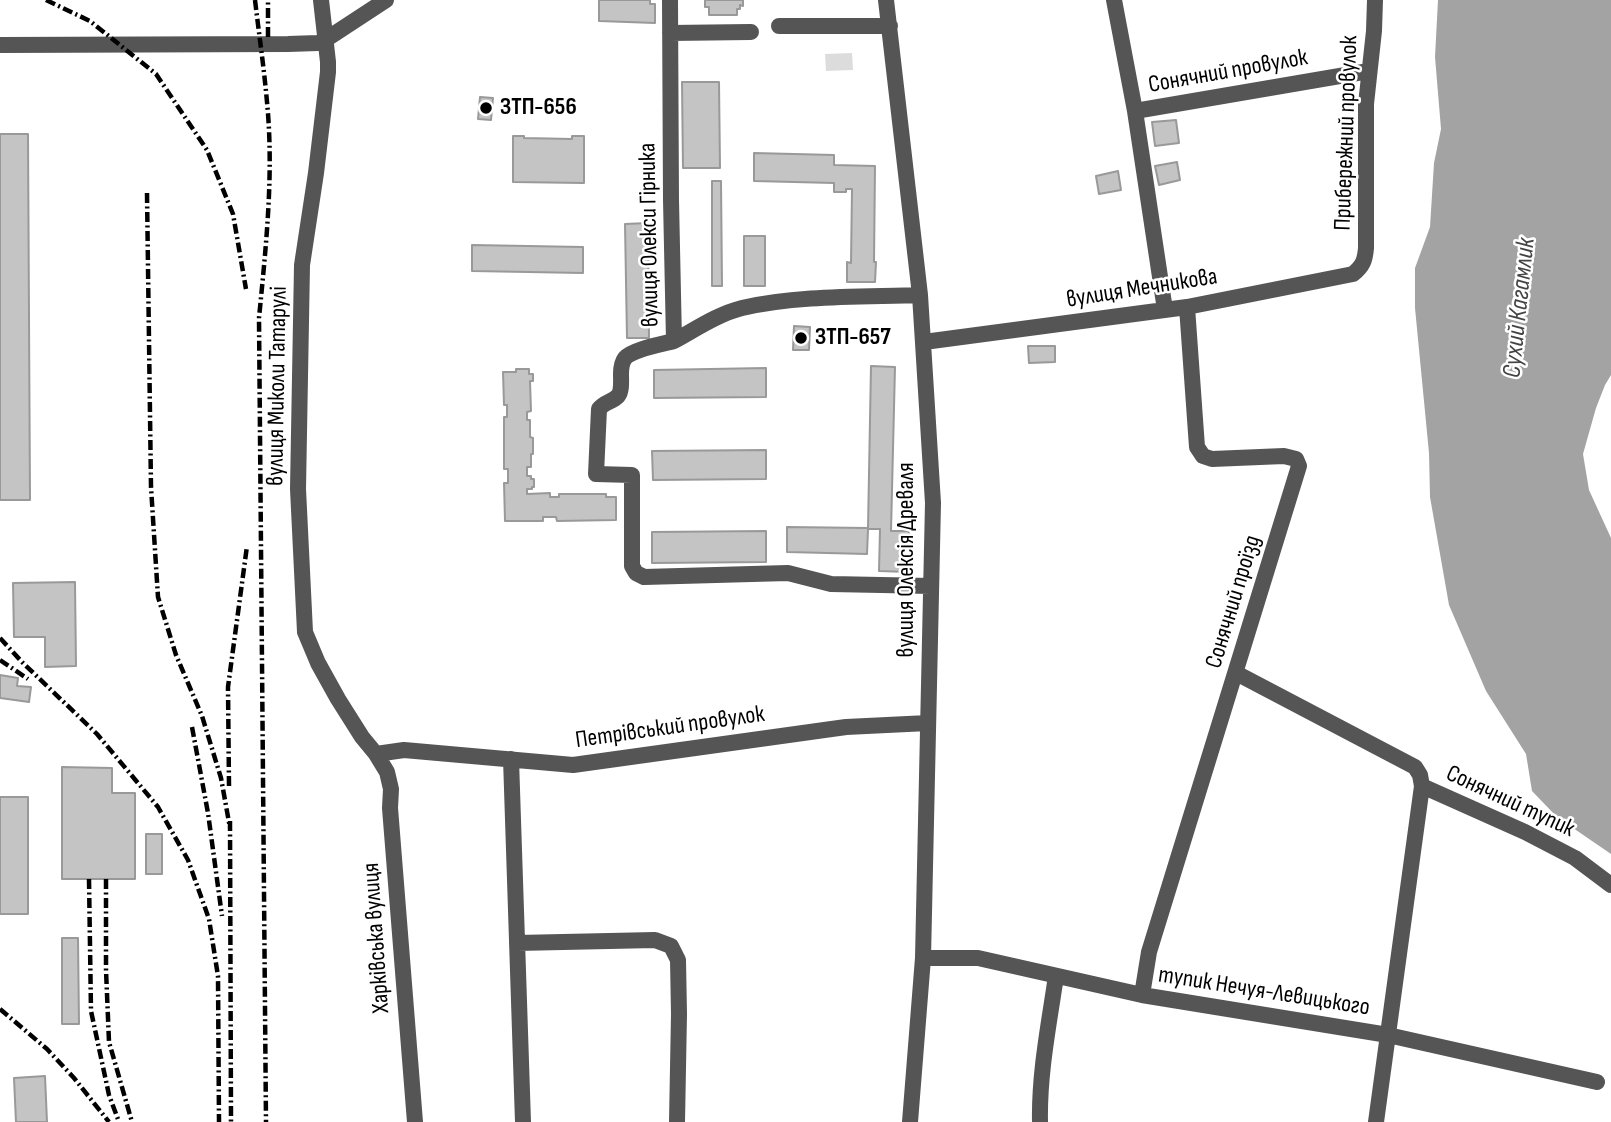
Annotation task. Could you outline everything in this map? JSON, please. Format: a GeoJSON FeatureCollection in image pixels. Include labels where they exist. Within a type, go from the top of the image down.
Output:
{"type":"FeatureCollection","features":[{"type":"Feature","properties":{"kind":"street","name":"вулиця Миколи Татарулі"},"geometry":{"type":"LineString","coordinates":[[321,0],[328,72],[302,265],[298,489],[305,632],[338,699],[376,754]]}},
{"type":"Feature","properties":{"kind":"street"},"geometry":{"type":"LineString","coordinates":[[0,45],[318,43],[386,0]]}},
{"type":"Feature","properties":{"kind":"street","name":"вулиця Олекси Гірника"},"geometry":{"type":"LineString","coordinates":[[670,0],[674,341],[717,318],[741,309],[772,303],[920,295]]}},
{"type":"Feature","properties":{"kind":"street","name":"вулиця Олексія Древаля"},"geometry":{"type":"LineString","coordinates":[[886,0],[920,295],[933,503],[923,958],[911,1122]]}},
{"type":"Feature","properties":{"kind":"street"},"geometry":{"type":"LineString","coordinates":[[1114,0],[1135,111],[1165,310]]}},
{"type":"Feature","properties":{"kind":"street","name":"Прибережний провулок"},"geometry":{"type":"LineString","coordinates":[[1362,267],[1366,247],[1366,104],[1375,0]]}},
{"type":"Feature","properties":{"kind":"street"},"geometry":{"type":"LineString","coordinates":[[779,26],[890,26]]}},
{"type":"Feature","properties":{"kind":"street"},"geometry":{"type":"LineString","coordinates":[[841,26],[841,43]]}},
{"type":"Feature","properties":{"kind":"street"},"geometry":{"type":"LineString","coordinates":[[670,33],[751,32]]}},
{"type":"Feature","properties":{"kind":"street","name":"Сонячний провулок"},"geometry":{"type":"LineString","coordinates":[[1135,111],[1369,71]]}},
{"type":"Feature","properties":{"kind":"street","name":"вулиця Мечникова"},"geometry":{"type":"LineString","coordinates":[[924,342],[1187,307],[1353,274],[1362,267]]}},
{"type":"Feature","properties":{"kind":"street","name":"Сонячний проїзд"},"geometry":{"type":"LineString","coordinates":[[1142,995],[1149,952],[1299,466],[1296,459],[1284,456],[1212,459],[1203,456],[1197,447],[1187,307]]}},
{"type":"Feature","properties":{"kind":"street"},"geometry":{"type":"LineString","coordinates":[[674,341],[635,352],[625,358],[621,368],[619,395],[599,409],[596,474],[632,475],[632,566],[636,573],[644,577],[788,573],[831,584],[931,586]]}},
{"type":"Feature","properties":{"kind":"street"},"geometry":{"type":"LineString","coordinates":[[1236,673],[1415,767],[1420,775],[1422,786],[1376,1122]]}},
{"type":"Feature","properties":{"kind":"street","name":"Петрівський провулок"},"geometry":{"type":"LineString","coordinates":[[376,754],[404,750],[573,765],[846,727],[928,723]]}},
{"type":"Feature","properties":{"kind":"street","name":"Харківська вулиця"},"geometry":{"type":"LineString","coordinates":[[376,754],[387,772],[391,789],[391,821],[415,1122]]}},
{"type":"Feature","properties":{"kind":"street"},"geometry":{"type":"LineString","coordinates":[[512,759],[523,1122]]}},
{"type":"Feature","properties":{"kind":"street","name":"Сонячний тупик"},"geometry":{"type":"LineString","coordinates":[[1422,786],[1525,832],[1575,858],[1611,885]]}},
{"type":"Feature","properties":{"kind":"street"},"geometry":{"type":"LineString","coordinates":[[517,943],[655,940],[671,946],[678,960],[677,1122]]}},
{"type":"Feature","properties":{"kind":"street","name":"тупик Нечуя-Левицького"},"geometry":{"type":"LineString","coordinates":[[923,958],[978,958],[1142,995],[1388,1035],[1597,1082]]}},
{"type":"Feature","properties":{"kind":"street"},"geometry":{"type":"LineString","coordinates":[[1040,1122],[1047,1038],[1056,976]]}},
{"type":"Feature","properties":{"kind":"shaded area"},"geometry":{"type":"Polygon","coordinates":[[[852,53],[853,70],[826,71],[825,54],[852,53]]]}},
{"type":"Feature","properties":{"kind":"water","name":"Сухий Кагамлик"},"geometry":{"type":"Polygon","coordinates":[[[1438,0],[1611,0],[1611,375],[1596,408],[1583,454],[1589,490],[1611,538],[1611,854],[1557,817],[1532,791],[1526,754],[1486,691],[1449,605],[1430,497],[1429,453],[1415,308],[1415,268],[1430,227],[1434,163],[1441,129],[1435,57],[1438,0]]]}},
{"type":"Feature","properties":{"kind":"building"},"geometry":{"type":"Polygon","coordinates":[[[599,0],[650,0],[650,4],[655,4],[655,23],[599,21],[599,0]]]}},
{"type":"Feature","properties":{"kind":"building"},"geometry":{"type":"Polygon","coordinates":[[[705,0],[743,0],[743,6],[740,5],[740,9],[737,9],[737,15],[709,15],[705,0]]]}},
{"type":"Feature","properties":{"kind":"building"},"geometry":{"type":"Polygon","coordinates":[[[682,82],[719,82],[720,168],[683,168],[682,82]]]}},
{"type":"Feature","properties":{"kind":"building","name":"ЗТП-656"},"geometry":{"type":"Polygon","coordinates":[[[480,97],[493,98],[491,120],[478,119],[480,97]]]}},
{"type":"Feature","properties":{"kind":"building"},"geometry":{"type":"Polygon","coordinates":[[[1176,120],[1179,143],[1155,146],[1152,122],[1176,120]]]}},
{"type":"Feature","properties":{"kind":"building"},"geometry":{"type":"Polygon","coordinates":[[[0,134],[28,134],[30,500],[0,500],[0,134]]]}},
{"type":"Feature","properties":{"kind":"building"},"geometry":{"type":"Polygon","coordinates":[[[513,136],[572,139],[572,136],[584,136],[584,183],[513,182],[513,136]]]}},
{"type":"Feature","properties":{"kind":"building"},"geometry":{"type":"Polygon","coordinates":[[[754,153],[834,155],[834,165],[875,166],[875,282],[847,282],[847,262],[851,263],[852,189],[834,192],[834,183],[754,181],[754,153]]]}},
{"type":"Feature","properties":{"kind":"building"},"geometry":{"type":"Polygon","coordinates":[[[1177,162],[1180,180],[1159,185],[1155,166],[1177,162]]]}},
{"type":"Feature","properties":{"kind":"building"},"geometry":{"type":"Polygon","coordinates":[[[1118,171],[1121,190],[1099,194],[1096,176],[1118,171]]]}},
{"type":"Feature","properties":{"kind":"building"},"geometry":{"type":"Polygon","coordinates":[[[712,181],[721,181],[722,286],[712,286],[712,181]]]}},
{"type":"Feature","properties":{"kind":"building"},"geometry":{"type":"Polygon","coordinates":[[[648,223],[649,338],[627,338],[625,224],[648,223]]]}},
{"type":"Feature","properties":{"kind":"building"},"geometry":{"type":"Polygon","coordinates":[[[744,236],[765,236],[765,286],[744,286],[744,236]]]}},
{"type":"Feature","properties":{"kind":"building"},"geometry":{"type":"Polygon","coordinates":[[[472,245],[583,247],[583,273],[472,271],[472,245]]]}},
{"type":"Feature","properties":{"kind":"building","name":"ЗТП-657"},"geometry":{"type":"Polygon","coordinates":[[[794,326],[810,327],[809,350],[793,350],[794,326]]]}},
{"type":"Feature","properties":{"kind":"building"},"geometry":{"type":"Polygon","coordinates":[[[1028,346],[1055,346],[1055,362],[1029,363],[1028,346]]]}},
{"type":"Feature","properties":{"kind":"building"},"geometry":{"type":"Polygon","coordinates":[[[871,366],[895,367],[891,531],[909,531],[908,572],[879,571],[880,529],[868,529],[867,554],[787,552],[787,527],[868,528],[871,366]]]}},
{"type":"Feature","properties":{"kind":"building"},"geometry":{"type":"Polygon","coordinates":[[[766,368],[766,397],[654,398],[654,370],[766,368]]]}},
{"type":"Feature","properties":{"kind":"building"},"geometry":{"type":"Polygon","coordinates":[[[516,369],[529,369],[529,374],[533,374],[533,381],[530,381],[531,411],[527,412],[527,420],[530,420],[533,454],[531,467],[527,467],[527,476],[534,479],[534,487],[527,489],[527,494],[550,493],[550,497],[559,497],[559,494],[606,494],[606,497],[616,497],[616,520],[557,521],[556,517],[543,517],[543,521],[505,521],[504,483],[508,483],[508,469],[504,469],[504,417],[507,417],[507,405],[504,405],[503,372],[516,372],[516,369]]]}},
{"type":"Feature","properties":{"kind":"building"},"geometry":{"type":"Polygon","coordinates":[[[766,450],[766,479],[653,480],[652,451],[766,450]]]}},
{"type":"Feature","properties":{"kind":"building"},"geometry":{"type":"Polygon","coordinates":[[[766,531],[766,562],[652,563],[652,532],[766,531]]]}},
{"type":"Feature","properties":{"kind":"building"},"geometry":{"type":"Polygon","coordinates":[[[75,582],[76,666],[45,667],[45,637],[14,637],[13,583],[75,582]]]}},
{"type":"Feature","properties":{"kind":"building"},"geometry":{"type":"Polygon","coordinates":[[[0,675],[18,678],[17,686],[31,687],[29,702],[0,698],[0,675]]]}},
{"type":"Feature","properties":{"kind":"building"},"geometry":{"type":"Polygon","coordinates":[[[62,767],[112,768],[112,793],[135,793],[135,879],[62,879],[62,767]]]}},
{"type":"Feature","properties":{"kind":"building"},"geometry":{"type":"Polygon","coordinates":[[[0,797],[28,797],[28,914],[0,914],[0,797]]]}},
{"type":"Feature","properties":{"kind":"building"},"geometry":{"type":"Polygon","coordinates":[[[146,834],[162,834],[162,874],[146,874],[146,834]]]}},
{"type":"Feature","properties":{"kind":"building"},"geometry":{"type":"Polygon","coordinates":[[[62,938],[78,938],[79,1024],[62,1024],[62,938]]]}},
{"type":"Feature","properties":{"kind":"building"},"geometry":{"type":"Polygon","coordinates":[[[45,1076],[47,1122],[16,1122],[14,1078],[45,1076]]]}},
{"type":"Feature","properties":{"kind":"railway"},"geometry":{"type":"LineString","coordinates":[[46,0],[90,21],[156,74],[207,150],[233,214],[246,289]]}},
{"type":"Feature","properties":{"kind":"railway"},"geometry":{"type":"LineString","coordinates":[[255,0],[267,102],[270,156],[259,318],[266,1122]]}},
{"type":"Feature","properties":{"kind":"railway"},"geometry":{"type":"LineString","coordinates":[[268,0],[268,37]]}},
{"type":"Feature","properties":{"kind":"railway"},"geometry":{"type":"LineString","coordinates":[[147,193],[151,487],[158,597],[176,655],[202,716],[221,778],[230,828]]}},
{"type":"Feature","properties":{"kind":"railway"},"geometry":{"type":"LineString","coordinates":[[229,786],[228,687],[247,546]]}},
{"type":"Feature","properties":{"kind":"railway"},"geometry":{"type":"LineString","coordinates":[[0,638],[97,734],[158,807],[188,860],[209,919],[218,976],[219,1122]]}},
{"type":"Feature","properties":{"kind":"railway"},"geometry":{"type":"LineString","coordinates":[[0,660],[28,679]]}},
{"type":"Feature","properties":{"kind":"railway"},"geometry":{"type":"LineString","coordinates":[[192,727],[208,813],[222,916]]}},
{"type":"Feature","properties":{"kind":"railway"},"geometry":{"type":"LineString","coordinates":[[230,821],[231,1122]]}},
{"type":"Feature","properties":{"kind":"railway"},"geometry":{"type":"LineString","coordinates":[[89,879],[91,1011],[109,1095],[119,1122]]}},
{"type":"Feature","properties":{"kind":"railway"},"geometry":{"type":"LineString","coordinates":[[106,879],[109,1042],[132,1122]]}},
{"type":"Feature","properties":{"kind":"railway"},"geometry":{"type":"LineString","coordinates":[[0,1009],[47,1049],[109,1122]]}},
{"type":"Feature","properties":{"kind":"place","name":"ЗТП-656"},"geometry":{"type":"Point","coordinates":[486,108]}},
{"type":"Feature","properties":{"kind":"place","name":"ЗТП-657"},"geometry":{"type":"Point","coordinates":[801,338]}}]}
